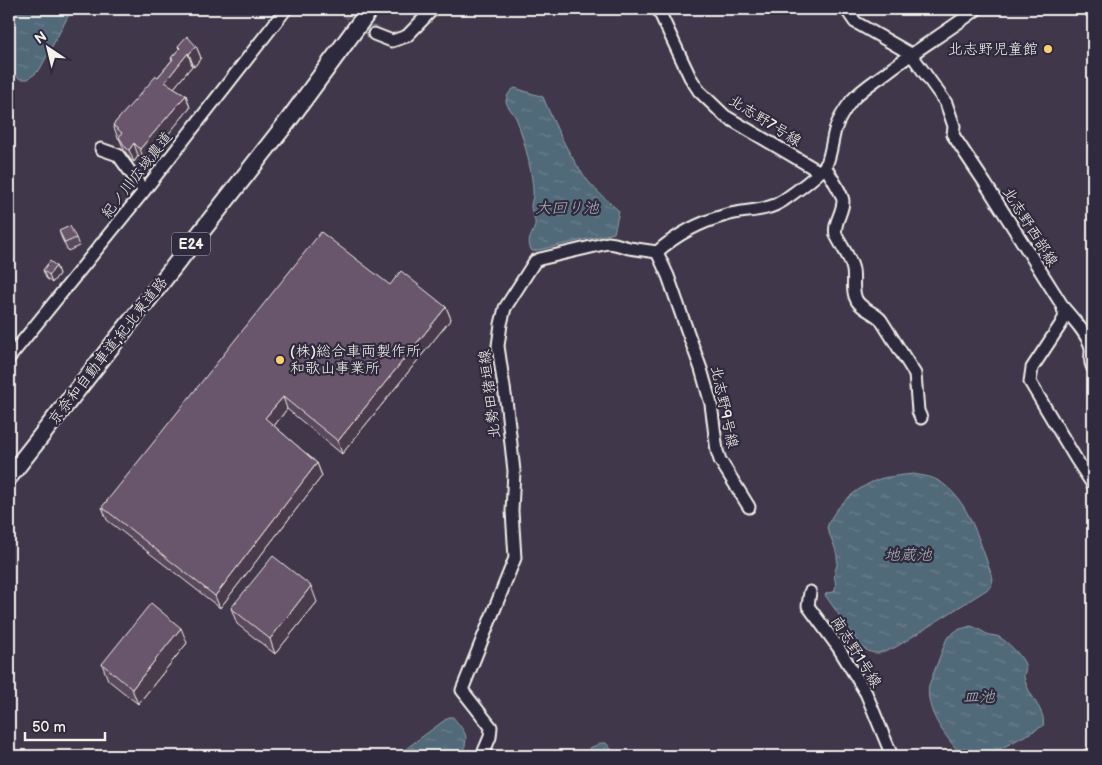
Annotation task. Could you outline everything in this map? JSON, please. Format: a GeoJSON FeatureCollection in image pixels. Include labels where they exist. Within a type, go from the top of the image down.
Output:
{"type":"FeatureCollection","features":[{"type":"Feature","properties":{"kind":"highway","name":"京奈和自動車道;紀北東道路"},"geometry":{"type":"LineString","coordinates":[[9,477],[288,121],[370,9]]}},
{"type":"Feature","properties":{"kind":"street","name":"紀ノ川広域農道"},"geometry":{"type":"LineString","coordinates":[[9,358],[144,191],[286,9]]}},
{"type":"Feature","properties":{"kind":"street"},"geometry":{"type":"LineString","coordinates":[[374,34],[392,41],[407,36],[433,9]]}},
{"type":"Feature","properties":{"kind":"street","name":"北志野7号線"},"geometry":{"type":"LineString","coordinates":[[658,9],[690,77],[699,91],[725,116],[822,169]]}},
{"type":"Feature","properties":{"kind":"street","name":"北志野西部線"},"geometry":{"type":"LineString","coordinates":[[846,9],[856,22],[911,54],[946,104],[954,126],[953,135],[1062,305],[1083,331],[1091,348],[1090,362],[1093,368]]}},
{"type":"Feature","properties":{"kind":"street"},"geometry":{"type":"LineString","coordinates":[[657,252],[695,226],[727,214],[750,212],[772,207],[783,200],[822,169],[829,156],[842,115],[851,101],[862,90],[977,9]]}},
{"type":"Feature","properties":{"kind":"street"},"geometry":{"type":"LineString","coordinates":[[1089,9],[1093,14]]}},
{"type":"Feature","properties":{"kind":"street"},"geometry":{"type":"LineString","coordinates":[[101,149],[118,154],[144,191]]}},
{"type":"Feature","properties":{"kind":"street"},"geometry":{"type":"LineString","coordinates":[[822,169],[843,198],[834,231],[851,264],[854,296],[861,306],[877,315],[881,320],[915,374],[918,411],[921,418]]}},
{"type":"Feature","properties":{"kind":"street","name":"北勢田猪垣線"},"geometry":{"type":"LineString","coordinates":[[482,756],[490,737],[491,727],[462,690],[515,558],[512,511],[514,471],[498,346],[505,308],[534,261],[608,243],[657,252]]}},
{"type":"Feature","properties":{"kind":"street","name":"北志野9号線"},"geometry":{"type":"LineString","coordinates":[[657,252],[668,276],[682,319],[702,369],[711,404],[717,451],[720,460],[749,507]]}},
{"type":"Feature","properties":{"kind":"street"},"geometry":{"type":"LineString","coordinates":[[1062,305],[1065,316],[1032,368],[1030,382],[1093,485]]}},
{"type":"Feature","properties":{"kind":"street","name":"南志野1号線"},"geometry":{"type":"LineString","coordinates":[[810,592],[808,606],[838,647],[866,693],[892,756]]}},
{"type":"Feature","properties":{"kind":"water"},"geometry":{"type":"Polygon","coordinates":[[[9,9],[72,9],[40,69],[28,79],[20,79],[9,71],[9,9]]]}},
{"type":"Feature","properties":{"kind":"water","name":"大回り池"},"geometry":{"type":"Polygon","coordinates":[[[515,88],[543,97],[552,119],[581,171],[595,189],[619,211],[614,233],[532,251],[529,241],[535,223],[531,206],[533,195],[532,178],[519,125],[506,102],[511,90],[515,88]]]}},
{"type":"Feature","properties":{"kind":"water","name":"地蔵池"},"geometry":{"type":"Polygon","coordinates":[[[914,474],[937,480],[958,498],[966,510],[993,579],[991,587],[896,647],[881,653],[873,653],[860,645],[825,595],[834,592],[837,565],[836,551],[827,528],[835,512],[842,504],[866,485],[883,478],[914,474]]]}},
{"type":"Feature","properties":{"kind":"water","name":"皿池"},"geometry":{"type":"Polygon","coordinates":[[[971,626],[987,634],[999,637],[1018,654],[1026,667],[1024,676],[1026,683],[1044,722],[1043,726],[987,756],[962,756],[938,724],[930,705],[929,685],[947,638],[957,630],[971,626]]]}},
{"type":"Feature","properties":{"kind":"water"},"geometry":{"type":"Polygon","coordinates":[[[449,717],[453,717],[465,735],[466,743],[462,756],[396,756],[449,717]]]}},
{"type":"Feature","properties":{"kind":"water"},"geometry":{"type":"Polygon","coordinates":[[[606,743],[617,756],[582,755],[590,748],[606,743]]]}},
{"type":"Feature","properties":{"kind":"building"},"geometry":{"type":"Polygon","coordinates":[[[187,36],[196,46],[165,82],[186,95],[140,149],[134,143],[129,150],[119,137],[122,133],[113,125],[173,59],[171,58],[180,48],[178,46],[187,36]]]}},
{"type":"Feature","properties":{"kind":"building"},"geometry":{"type":"Polygon","coordinates":[[[70,226],[76,238],[65,243],[59,231],[70,226]]]}},
{"type":"Feature","properties":{"kind":"building","name":"(株)総合車両製作所 和歌山事業所"},"geometry":{"type":"Polygon","coordinates":[[[321,232],[390,285],[401,271],[446,307],[338,441],[283,397],[265,418],[317,463],[215,596],[102,507],[321,232]]]}},
{"type":"Feature","properties":{"kind":"building"},"geometry":{"type":"Polygon","coordinates":[[[50,261],[56,266],[49,275],[43,270],[50,261]]]}},
{"type":"Feature","properties":{"kind":"building"},"geometry":{"type":"Polygon","coordinates":[[[273,556],[311,586],[270,639],[231,608],[273,556]]]}},
{"type":"Feature","properties":{"kind":"building"},"geometry":{"type":"Polygon","coordinates":[[[151,603],[181,628],[132,689],[102,664],[151,603]]]}},
{"type":"Feature","properties":{"kind":"tunnel"},"geometry":{"type":"LineString","coordinates":[[342,9],[374,34]]}},
{"type":"Feature","properties":{"kind":"place","name":"北志野児童館"},"geometry":{"type":"Point","coordinates":[1048,49]}},
{"type":"Feature","properties":{"kind":"place","name":"(株)総合車両製作所 和歌山事業所"},"geometry":{"type":"Point","coordinates":[280,360]}}]}
